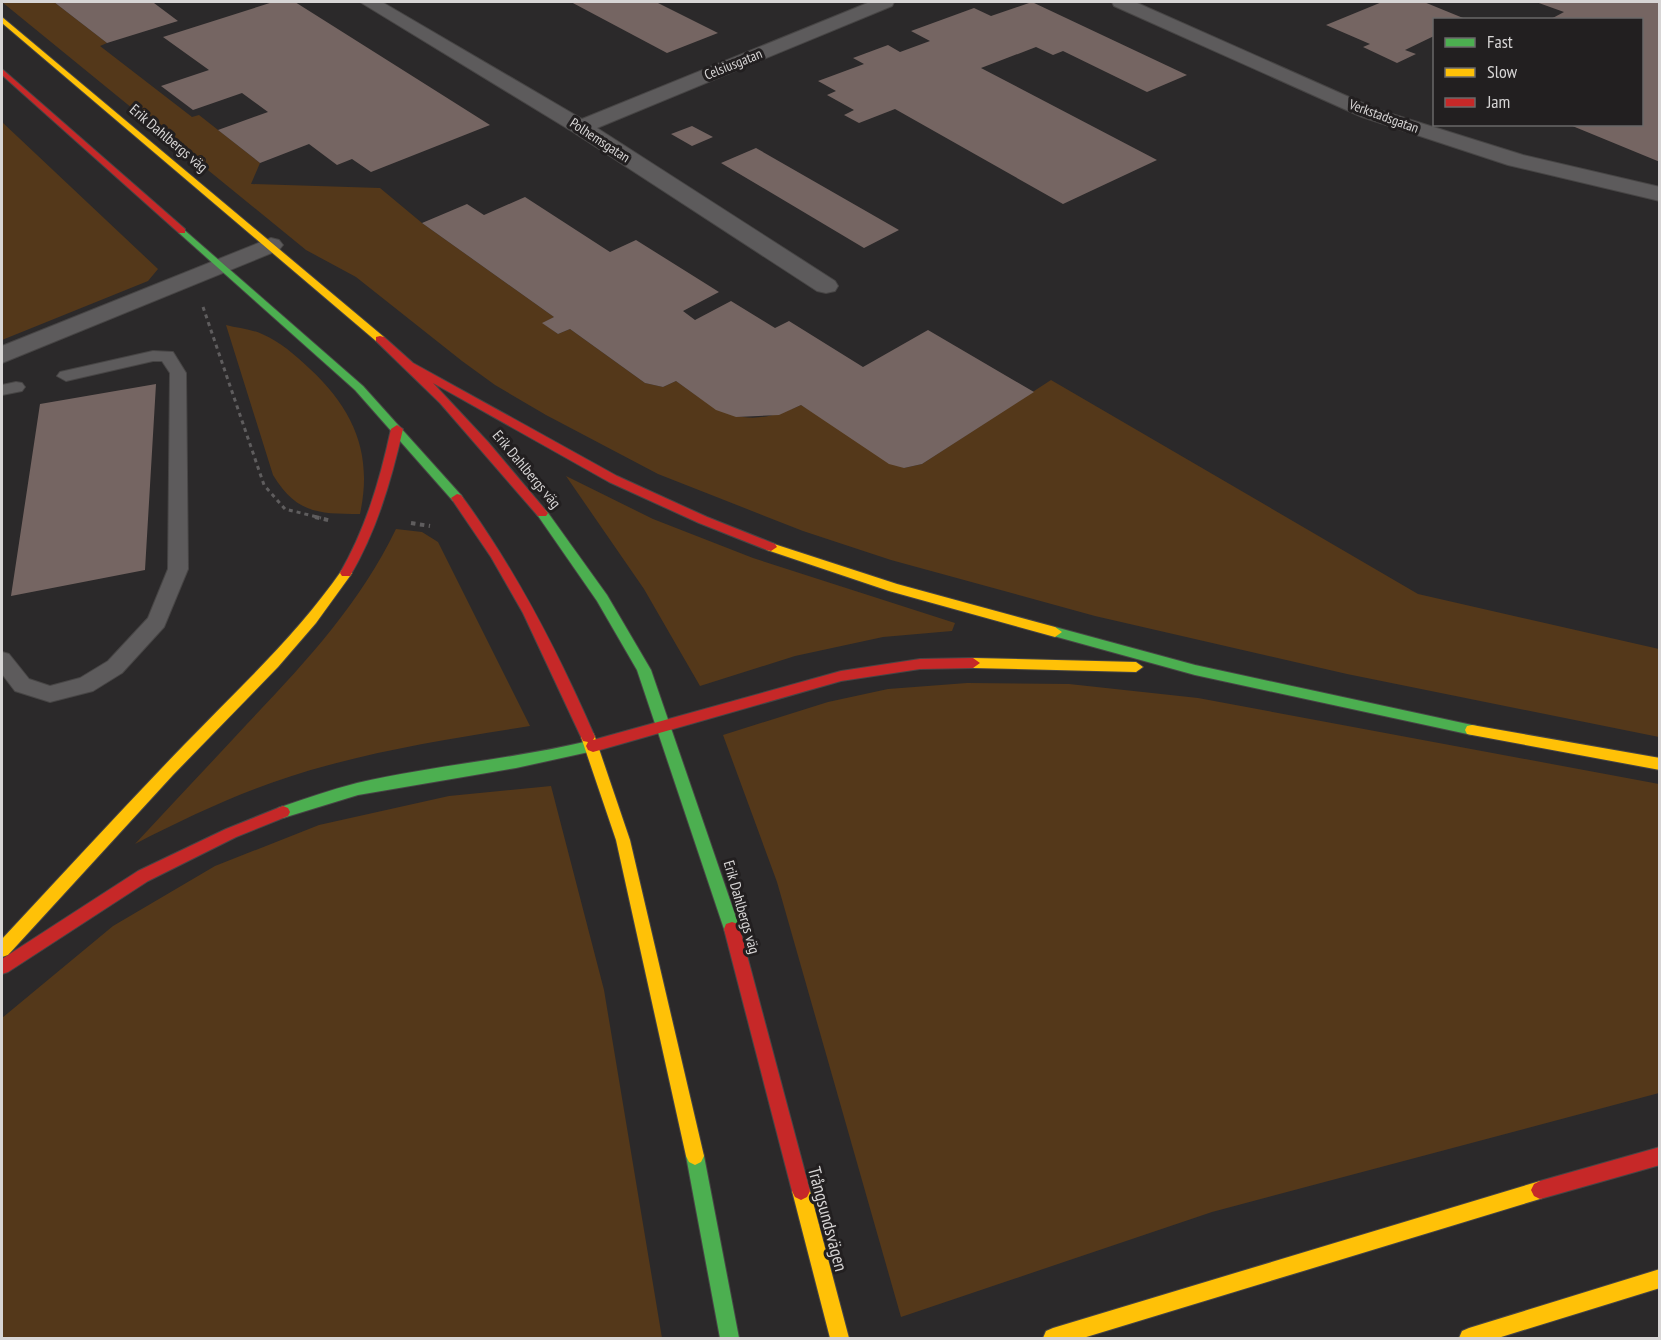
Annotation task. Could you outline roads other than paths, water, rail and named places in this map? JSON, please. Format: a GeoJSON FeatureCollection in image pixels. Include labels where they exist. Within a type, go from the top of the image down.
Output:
{"type":"FeatureCollection","features":[{"type":"Feature","properties":{"kind":"main road","name":"Erik Dahlbergs väg"},"geometry":{"type":"LineString","coordinates":[[2,19],[411,366],[484,443],[556,532],[602,598],[644,670],[724,900],[780,1109]]}},
{"type":"Feature","properties":{"kind":"main road"},"geometry":{"type":"LineString","coordinates":[[2,71],[359,388],[447,485],[487,537],[562,675],[592,747],[623,840],[690,1133],[730,1338]]}},
{"type":"Feature","properties":{"kind":"main road"},"geometry":{"type":"LineString","coordinates":[[411,366],[613,479],[703,520],[782,551],[894,588],[1195,670],[1464,729],[1659,764]]}},
{"type":"Feature","properties":{"kind":"main road"},"geometry":{"type":"LineString","coordinates":[[2,950],[119,822],[282,653],[325,603],[356,558],[373,522],[387,480],[397,429]]}},
{"type":"Feature","properties":{"kind":"main road"},"geometry":{"type":"LineString","coordinates":[[2,967],[143,876],[231,833],[297,806],[369,788],[555,757],[841,676],[920,664],[1002,662],[1195,670]]}},
{"type":"Feature","properties":{"kind":"main road","name":"Trångsundsvägen"},"geometry":{"type":"LineString","coordinates":[[780,1109],[840,1338]]}},
{"type":"Feature","properties":{"kind":"main road"},"geometry":{"type":"LineString","coordinates":[[1053,1338],[1486,1205],[1659,1156]]}},
{"type":"Feature","properties":{"kind":"main road"},"geometry":{"type":"LineString","coordinates":[[1469,1338],[1659,1278]]}},
{"type":"Feature","properties":{"kind":"street","name":"Polhemsgatan"},"geometry":{"type":"LineString","coordinates":[[369,2],[581,127],[826,286]]}},
{"type":"Feature","properties":{"kind":"street","name":"Celsiusgatan"},"geometry":{"type":"LineString","coordinates":[[581,127],[885,2]]}},
{"type":"Feature","properties":{"kind":"street","name":"Verkstadsgatan"},"geometry":{"type":"LineString","coordinates":[[1121,2],[1369,112],[1516,160],[1659,194]]}},
{"type":"Feature","properties":{"kind":"street"},"geometry":{"type":"LineString","coordinates":[[2,355],[271,245]]}},
{"type":"Feature","properties":{"kind":"lane"},"geometry":{"type":"LineString","coordinates":[[2,660],[22,685],[50,694],[86,686],[115,667],[157,622],[178,569],[178,373],[167,356],[153,356],[66,376]]}}]}
